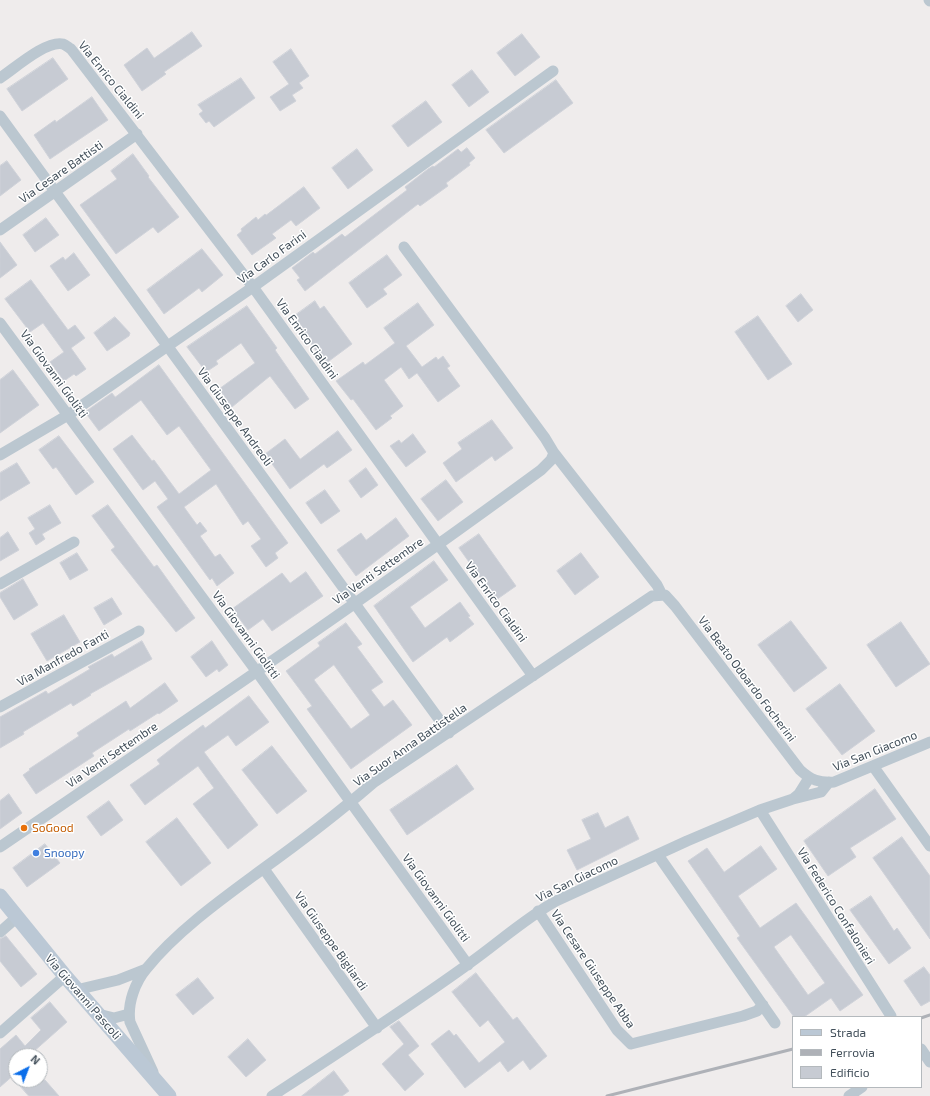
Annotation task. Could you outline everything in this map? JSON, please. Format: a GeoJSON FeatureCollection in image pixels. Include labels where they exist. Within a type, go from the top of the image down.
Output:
{"type":"FeatureCollection","features":[{"type":"Feature","properties":{"kind":"street","name":"Via Enrico Cialdini"},"geometry":{"type":"LineString","coordinates":[[0,78],[41,50],[54,45],[64,44],[77,56],[95,82],[137,134],[253,286],[534,676]]}},
{"type":"Feature","properties":{"kind":"street","name":"Via Carlo Farini"},"geometry":{"type":"LineString","coordinates":[[0,455],[68,415],[253,286],[553,71]]}},
{"type":"Feature","properties":{"kind":"street","name":"Via Giuseppe Andreoli"},"geometry":{"type":"LineString","coordinates":[[0,116],[449,733]]}},
{"type":"Feature","properties":{"kind":"street","name":"Via Cesare Battisti"},"geometry":{"type":"LineString","coordinates":[[0,230],[55,193],[137,134]]}},
{"type":"Feature","properties":{"kind":"street"},"geometry":{"type":"LineString","coordinates":[[404,247],[545,438],[554,453]]}},
{"type":"Feature","properties":{"kind":"street","name":"Via Giovanni Giolitti"},"geometry":{"type":"LineString","coordinates":[[0,323],[257,672],[468,965]]}},
{"type":"Feature","properties":{"kind":"street","name":"Via Venti Settembre"},"geometry":{"type":"LineString","coordinates":[[0,847],[257,672],[439,545],[541,470],[551,460],[554,453]]}},
{"type":"Feature","properties":{"kind":"street","name":"Via Beato Odoardo Focherini"},"geometry":{"type":"LineString","coordinates":[[554,453],[664,595],[718,661],[800,770],[809,778]]}},
{"type":"Feature","properties":{"kind":"street"},"geometry":{"type":"LineString","coordinates":[[0,584],[74,542]]}},
{"type":"Feature","properties":{"kind":"street","name":"Via Suor Anna Battistella"},"geometry":{"type":"LineString","coordinates":[[146,968],[184,931],[215,904],[334,817],[374,784],[652,596],[664,595]]}},
{"type":"Feature","properties":{"kind":"street","name":"Via Manfredo Fanti"},"geometry":{"type":"LineString","coordinates":[[0,707],[139,631]]}},
{"type":"Feature","properties":{"kind":"street","name":"Via San Giacomo"},"geometry":{"type":"LineString","coordinates":[[809,778],[829,782],[873,766],[930,742]]}},
{"type":"Feature","properties":{"kind":"street"},"geometry":{"type":"LineString","coordinates":[[873,766],[930,846]]}},
{"type":"Feature","properties":{"kind":"street"},"geometry":{"type":"LineString","coordinates":[[793,799],[799,794],[809,778]]}},
{"type":"Feature","properties":{"kind":"street","name":"Via San Giacomo"},"geometry":{"type":"LineString","coordinates":[[272,1096],[377,1028],[468,965],[538,911],[556,901],[687,841],[760,810],[793,799],[821,792],[829,782]]}},
{"type":"Feature","properties":{"kind":"street","name":"Via Federico Confalonieri"},"geometry":{"type":"LineString","coordinates":[[760,810],[890,1016]]}},
{"type":"Feature","properties":{"kind":"street"},"geometry":{"type":"LineString","coordinates":[[658,855],[775,1023]]}},
{"type":"Feature","properties":{"kind":"street","name":"Via Giuseppe Bigliardi"},"geometry":{"type":"LineString","coordinates":[[264,869],[377,1028]]}},
{"type":"Feature","properties":{"kind":"street","name":"Via Giovanni Pascoli"},"geometry":{"type":"LineString","coordinates":[[0,896],[16,918],[76,990],[169,1096]]}},
{"type":"Feature","properties":{"kind":"street","name":"Via Cesare Giuseppe Abba"},"geometry":{"type":"LineString","coordinates":[[538,911],[617,1030],[631,1044],[731,1020],[750,1014],[763,1005]]}},
{"type":"Feature","properties":{"kind":"street"},"geometry":{"type":"LineString","coordinates":[[0,932],[16,918]]}},
{"type":"Feature","properties":{"kind":"street"},"geometry":{"type":"LineString","coordinates":[[76,990],[118,980],[146,968]]}},
{"type":"Feature","properties":{"kind":"street"},"geometry":{"type":"LineString","coordinates":[[146,968],[136,986],[129,1014],[130,1022],[157,1082]]}},
{"type":"Feature","properties":{"kind":"street"},"geometry":{"type":"LineString","coordinates":[[0,1033],[65,976]]}},
{"type":"Feature","properties":{"kind":"street"},"geometry":{"type":"LineString","coordinates":[[98,1014],[114,1018],[129,1014]]}},
{"type":"Feature","properties":{"kind":"street"},"geometry":{"type":"LineString","coordinates":[[922,1050],[930,1062]]}},
{"type":"Feature","properties":{"kind":"street"},"geometry":{"type":"LineString","coordinates":[[849,1096],[861,1088]]}},
{"type":"Feature","properties":{"kind":"building"},"geometry":{"type":"Polygon","coordinates":[[[192,32],[202,46],[164,72],[166,74],[142,91],[124,65],[147,48],[154,58],[192,32]]]}},
{"type":"Feature","properties":{"kind":"building"},"geometry":{"type":"Polygon","coordinates":[[[522,34],[540,57],[515,76],[497,53],[522,34]]]}},
{"type":"Feature","properties":{"kind":"building"},"geometry":{"type":"Polygon","coordinates":[[[291,49],[309,76],[299,83],[303,88],[292,95],[296,101],[280,111],[270,97],[289,84],[273,62],[291,49]]]}},
{"type":"Feature","properties":{"kind":"building"},"geometry":{"type":"Polygon","coordinates":[[[53,58],[68,79],[22,111],[7,89],[53,58]]]}},
{"type":"Feature","properties":{"kind":"building"},"geometry":{"type":"Polygon","coordinates":[[[472,70],[489,92],[469,107],[452,85],[472,70]]]}},
{"type":"Feature","properties":{"kind":"building"},"geometry":{"type":"Polygon","coordinates":[[[241,78],[255,98],[214,127],[209,121],[206,123],[199,114],[203,111],[198,105],[241,78]]]}},
{"type":"Feature","properties":{"kind":"building"},"geometry":{"type":"Polygon","coordinates":[[[556,80],[573,103],[504,153],[486,130],[556,80]]]}},
{"type":"Feature","properties":{"kind":"building"},"geometry":{"type":"Polygon","coordinates":[[[92,97],[108,120],[50,159],[34,135],[92,97]]]}},
{"type":"Feature","properties":{"kind":"building"},"geometry":{"type":"Polygon","coordinates":[[[426,101],[442,122],[408,147],[392,126],[426,101]]]}},
{"type":"Feature","properties":{"kind":"building"},"geometry":{"type":"Polygon","coordinates":[[[467,148],[475,158],[469,163],[470,165],[446,183],[448,186],[420,206],[418,204],[305,291],[297,280],[300,278],[292,268],[313,252],[315,254],[342,234],[345,237],[407,190],[405,187],[428,169],[433,166],[434,167],[458,149],[461,152],[467,148]]]}},
{"type":"Feature","properties":{"kind":"building"},"geometry":{"type":"Polygon","coordinates":[[[357,149],[373,170],[348,189],[332,168],[357,149]]]}},
{"type":"Feature","properties":{"kind":"building"},"geometry":{"type":"Polygon","coordinates":[[[133,154],[149,176],[148,177],[179,217],[158,233],[153,227],[116,254],[80,205],[117,179],[111,171],[133,154]]]}},
{"type":"Feature","properties":{"kind":"building"},"geometry":{"type":"Polygon","coordinates":[[[7,161],[21,180],[0,196],[0,166],[7,161]]]}},
{"type":"Feature","properties":{"kind":"building"},"geometry":{"type":"Polygon","coordinates":[[[304,187],[320,208],[296,226],[291,220],[272,234],[276,238],[252,255],[237,235],[242,231],[241,229],[256,217],[258,220],[265,214],[266,215],[304,187]]]}},
{"type":"Feature","properties":{"kind":"building"},"geometry":{"type":"Polygon","coordinates":[[[46,218],[59,235],[35,252],[23,235],[46,218]]]}},
{"type":"Feature","properties":{"kind":"building"},"geometry":{"type":"Polygon","coordinates":[[[0,242],[17,265],[0,278],[0,242]]]}},
{"type":"Feature","properties":{"kind":"building"},"geometry":{"type":"Polygon","coordinates":[[[202,249],[223,275],[202,292],[199,288],[164,314],[147,290],[202,249]]]}},
{"type":"Feature","properties":{"kind":"building"},"geometry":{"type":"Polygon","coordinates":[[[74,253],[90,275],[68,291],[50,266],[63,257],[65,260],[74,253]]]}},
{"type":"Feature","properties":{"kind":"building"},"geometry":{"type":"Polygon","coordinates":[[[387,255],[402,275],[383,289],[387,294],[367,308],[349,283],[387,255]]]}},
{"type":"Feature","properties":{"kind":"building"},"geometry":{"type":"Polygon","coordinates":[[[31,280],[68,330],[75,325],[85,338],[71,348],[86,369],[76,376],[74,374],[64,381],[50,362],[64,352],[43,323],[30,332],[5,299],[31,280]]]}},
{"type":"Feature","properties":{"kind":"building"},"geometry":{"type":"Polygon","coordinates":[[[801,294],[813,310],[798,322],[786,306],[801,294]]]}},
{"type":"Feature","properties":{"kind":"building"},"geometry":{"type":"Polygon","coordinates":[[[315,301],[320,309],[324,306],[352,344],[325,364],[293,317],[315,301]]]}},
{"type":"Feature","properties":{"kind":"building"},"geometry":{"type":"Polygon","coordinates":[[[418,303],[434,325],[406,346],[422,367],[436,357],[438,360],[443,356],[450,366],[447,368],[460,386],[438,402],[417,373],[409,379],[401,367],[384,380],[403,406],[390,416],[392,418],[376,430],[353,399],[351,400],[336,381],[363,362],[365,365],[395,343],[384,328],[418,303]]]}},
{"type":"Feature","properties":{"kind":"building"},"geometry":{"type":"Polygon","coordinates":[[[247,306],[277,348],[275,350],[309,399],[295,409],[270,376],[232,407],[219,389],[255,363],[241,343],[216,361],[218,364],[206,372],[187,347],[247,306]]]}},
{"type":"Feature","properties":{"kind":"building"},"geometry":{"type":"Polygon","coordinates":[[[758,316],[792,364],[768,380],[735,332],[758,316]]]}},
{"type":"Feature","properties":{"kind":"building"},"geometry":{"type":"Polygon","coordinates":[[[115,317],[130,333],[129,336],[107,351],[94,333],[115,317]]]}},
{"type":"Feature","properties":{"kind":"building"},"geometry":{"type":"Polygon","coordinates":[[[159,365],[288,543],[275,553],[278,558],[266,567],[251,546],[261,539],[248,521],[243,525],[216,484],[184,507],[197,525],[200,522],[207,531],[200,536],[215,557],[220,554],[234,573],[217,586],[212,578],[210,580],[157,507],[168,499],[155,481],[143,490],[113,449],[132,435],[152,461],[154,460],[179,494],[211,470],[179,426],[167,435],[141,400],[99,431],[85,412],[112,393],[115,397],[159,365]]]}},
{"type":"Feature","properties":{"kind":"building"},"geometry":{"type":"Polygon","coordinates":[[[13,370],[39,405],[0,433],[0,380],[13,370]]]}},
{"type":"Feature","properties":{"kind":"building"},"geometry":{"type":"Polygon","coordinates":[[[492,420],[513,448],[495,461],[492,456],[456,482],[443,463],[462,449],[458,443],[492,420]]]}},
{"type":"Feature","properties":{"kind":"building"},"geometry":{"type":"Polygon","coordinates":[[[338,431],[352,450],[327,468],[324,464],[290,489],[265,454],[285,439],[300,459],[338,431]]]}},
{"type":"Feature","properties":{"kind":"building"},"geometry":{"type":"Polygon","coordinates":[[[413,434],[426,452],[406,467],[390,446],[399,440],[401,443],[413,434]]]}},
{"type":"Feature","properties":{"kind":"building"},"geometry":{"type":"Polygon","coordinates":[[[59,436],[94,482],[76,495],[56,467],[53,469],[39,450],[59,436]]]}},
{"type":"Feature","properties":{"kind":"building"},"geometry":{"type":"Polygon","coordinates":[[[17,463],[30,483],[0,501],[0,473],[17,463]]]}},
{"type":"Feature","properties":{"kind":"building"},"geometry":{"type":"Polygon","coordinates":[[[366,468],[378,485],[361,498],[349,481],[366,468]]]}},
{"type":"Feature","properties":{"kind":"building"},"geometry":{"type":"Polygon","coordinates":[[[446,480],[463,502],[438,521],[421,499],[446,480]]]}},
{"type":"Feature","properties":{"kind":"building"},"geometry":{"type":"Polygon","coordinates":[[[325,490],[340,511],[321,524],[306,503],[325,490]]]}},
{"type":"Feature","properties":{"kind":"building"},"geometry":{"type":"Polygon","coordinates":[[[50,505],[61,523],[42,534],[45,539],[36,545],[29,533],[35,529],[28,518],[50,505]]]}},
{"type":"Feature","properties":{"kind":"building"},"geometry":{"type":"Polygon","coordinates":[[[108,505],[154,567],[157,565],[195,618],[176,632],[111,550],[115,547],[92,516],[108,505]]]}},
{"type":"Feature","properties":{"kind":"building"},"geometry":{"type":"Polygon","coordinates":[[[396,518],[409,536],[356,576],[337,550],[361,533],[366,540],[396,518]]]}},
{"type":"Feature","properties":{"kind":"building"},"geometry":{"type":"Polygon","coordinates":[[[8,532],[19,550],[0,561],[0,538],[8,532]]]}},
{"type":"Feature","properties":{"kind":"building"},"geometry":{"type":"Polygon","coordinates":[[[479,534],[516,586],[496,600],[459,548],[479,534]]]}},
{"type":"Feature","properties":{"kind":"building"},"geometry":{"type":"Polygon","coordinates":[[[77,553],[88,570],[70,580],[60,563],[77,553]]]}},
{"type":"Feature","properties":{"kind":"building"},"geometry":{"type":"Polygon","coordinates":[[[581,553],[599,577],[575,595],[557,571],[581,553]]]}},
{"type":"Feature","properties":{"kind":"building"},"geometry":{"type":"Polygon","coordinates":[[[434,561],[448,580],[410,607],[425,628],[460,602],[470,616],[468,617],[474,624],[450,642],[447,637],[413,662],[374,606],[434,561]]]}},
{"type":"Feature","properties":{"kind":"building"},"geometry":{"type":"Polygon","coordinates":[[[306,572],[323,596],[272,631],[263,619],[248,630],[232,609],[282,573],[290,583],[306,572]]]}},
{"type":"Feature","properties":{"kind":"building"},"geometry":{"type":"Polygon","coordinates":[[[23,579],[38,605],[14,620],[0,597],[0,593],[23,579]]]}},
{"type":"Feature","properties":{"kind":"building"},"geometry":{"type":"Polygon","coordinates":[[[112,598],[122,614],[104,625],[94,608],[112,598]]]}},
{"type":"Feature","properties":{"kind":"building"},"geometry":{"type":"Polygon","coordinates":[[[64,615],[80,642],[47,661],[31,634],[64,615]]]}},
{"type":"Feature","properties":{"kind":"building"},"geometry":{"type":"Polygon","coordinates":[[[791,621],[827,668],[794,692],[758,645],[791,621]]]}},
{"type":"Feature","properties":{"kind":"building"},"geometry":{"type":"Polygon","coordinates":[[[901,622],[930,664],[896,687],[867,645],[901,622]]]}},
{"type":"Feature","properties":{"kind":"building"},"geometry":{"type":"Polygon","coordinates":[[[346,623],[362,644],[357,647],[383,682],[371,690],[384,707],[393,700],[412,725],[351,769],[307,709],[312,706],[286,671],[320,646],[318,643],[346,623]],[[334,665],[314,680],[351,729],[370,715],[334,665]]]}},
{"type":"Feature","properties":{"kind":"building"},"geometry":{"type":"Polygon","coordinates":[[[142,641],[152,659],[90,694],[91,695],[73,706],[71,703],[23,732],[24,734],[0,748],[0,717],[46,691],[48,694],[90,669],[88,667],[112,654],[114,657],[142,641]]]}},
{"type":"Feature","properties":{"kind":"building"},"geometry":{"type":"Polygon","coordinates":[[[212,641],[228,665],[219,672],[217,669],[206,677],[191,657],[212,641]]]}},
{"type":"Feature","properties":{"kind":"building"},"geometry":{"type":"Polygon","coordinates":[[[165,683],[178,701],[130,731],[129,729],[92,753],[94,756],[36,794],[23,775],[30,770],[29,769],[79,736],[77,733],[126,701],[130,708],[165,683]]]}},
{"type":"Feature","properties":{"kind":"building"},"geometry":{"type":"Polygon","coordinates":[[[840,684],[875,731],[842,755],[806,709],[840,684]]]}},
{"type":"Feature","properties":{"kind":"building"},"geometry":{"type":"Polygon","coordinates":[[[249,696],[269,722],[236,746],[228,735],[204,752],[258,825],[228,849],[193,804],[214,788],[198,766],[145,805],[130,785],[160,764],[157,760],[184,739],[203,725],[205,728],[249,696]]]}},
{"type":"Feature","properties":{"kind":"building"},"geometry":{"type":"Polygon","coordinates":[[[272,746],[307,791],[277,814],[242,770],[272,746]]]}},
{"type":"Feature","properties":{"kind":"building"},"geometry":{"type":"Polygon","coordinates":[[[457,765],[474,789],[407,835],[390,810],[457,765]]]}},
{"type":"Feature","properties":{"kind":"building"},"geometry":{"type":"Polygon","coordinates":[[[875,789],[896,819],[850,848],[856,857],[828,876],[804,841],[875,789]]]}},
{"type":"Feature","properties":{"kind":"building"},"geometry":{"type":"Polygon","coordinates":[[[9,794],[22,813],[0,829],[0,801],[9,794]]]}},
{"type":"Feature","properties":{"kind":"building"},"geometry":{"type":"Polygon","coordinates":[[[109,801],[123,820],[101,836],[87,817],[109,801]]]}},
{"type":"Feature","properties":{"kind":"building"},"geometry":{"type":"Polygon","coordinates":[[[598,813],[605,828],[628,816],[639,839],[577,870],[567,850],[591,839],[582,820],[598,813]]]}},
{"type":"Feature","properties":{"kind":"building"},"geometry":{"type":"Polygon","coordinates":[[[177,818],[211,863],[181,886],[146,842],[177,818]]]}},
{"type":"Feature","properties":{"kind":"building"},"geometry":{"type":"Polygon","coordinates":[[[902,837],[930,876],[930,939],[873,858],[902,837]]]}},
{"type":"Feature","properties":{"kind":"building"},"geometry":{"type":"Polygon","coordinates":[[[45,844],[60,863],[27,887],[13,868],[45,844]]]}},
{"type":"Feature","properties":{"kind":"building"},"geometry":{"type":"Polygon","coordinates":[[[761,846],[777,869],[738,896],[760,928],[796,903],[863,995],[840,1011],[831,998],[805,1016],[793,1016],[737,938],[740,936],[688,861],[707,848],[724,872],[761,846]],[[791,935],[774,947],[808,995],[825,983],[791,935]]]}},
{"type":"Feature","properties":{"kind":"building"},"geometry":{"type":"Polygon","coordinates":[[[871,896],[894,931],[897,928],[911,948],[889,964],[850,910],[871,896]]]}},
{"type":"Feature","properties":{"kind":"building"},"geometry":{"type":"Polygon","coordinates":[[[6,936],[37,974],[21,987],[0,961],[0,939],[6,936]]]}},
{"type":"Feature","properties":{"kind":"building"},"geometry":{"type":"Polygon","coordinates":[[[924,967],[930,975],[930,1001],[921,1006],[904,981],[924,967]]]}},
{"type":"Feature","properties":{"kind":"building"},"geometry":{"type":"Polygon","coordinates":[[[476,973],[513,1020],[517,1017],[547,1056],[530,1070],[523,1060],[508,1072],[500,1061],[465,1088],[431,1044],[449,1030],[454,1036],[456,1034],[479,1063],[505,1042],[488,1020],[480,1027],[452,992],[476,973]]]}},
{"type":"Feature","properties":{"kind":"building"},"geometry":{"type":"Polygon","coordinates":[[[198,978],[214,998],[193,1015],[176,995],[198,978]]]}},
{"type":"Feature","properties":{"kind":"building"},"geometry":{"type":"Polygon","coordinates":[[[50,1002],[67,1022],[38,1048],[8,1048],[8,1080],[0,1087],[0,1049],[16,1035],[25,1046],[41,1030],[31,1018],[50,1002]]]}},
{"type":"Feature","properties":{"kind":"building"},"geometry":{"type":"Polygon","coordinates":[[[399,1021],[419,1046],[408,1055],[424,1074],[405,1091],[382,1064],[404,1044],[390,1027],[399,1021]]]}},
{"type":"Feature","properties":{"kind":"building"},"geometry":{"type":"Polygon","coordinates":[[[248,1039],[266,1060],[246,1077],[228,1057],[248,1039]]]}},
{"type":"Feature","properties":{"kind":"building"},"geometry":{"type":"Polygon","coordinates":[[[334,1071],[349,1091],[342,1096],[302,1096],[334,1071]]]}},
{"type":"Feature","properties":{"kind":"building"},"geometry":{"type":"Polygon","coordinates":[[[48,1083],[59,1096],[29,1096],[22,1088],[48,1088],[48,1083]]]}},
{"type":"Feature","properties":{"kind":"railway"},"geometry":{"type":"LineString","coordinates":[[922,1018],[930,1015]]}},
{"type":"Feature","properties":{"kind":"railway"},"geometry":{"type":"LineString","coordinates":[[607,1096],[792,1049]]}},
{"type":"Feature","properties":{"kind":"place","name":"SoGood"},"geometry":{"type":"Point","coordinates":[24,828]}},
{"type":"Feature","properties":{"kind":"place","name":"Snoopy"},"geometry":{"type":"Point","coordinates":[36,853]}}]}
